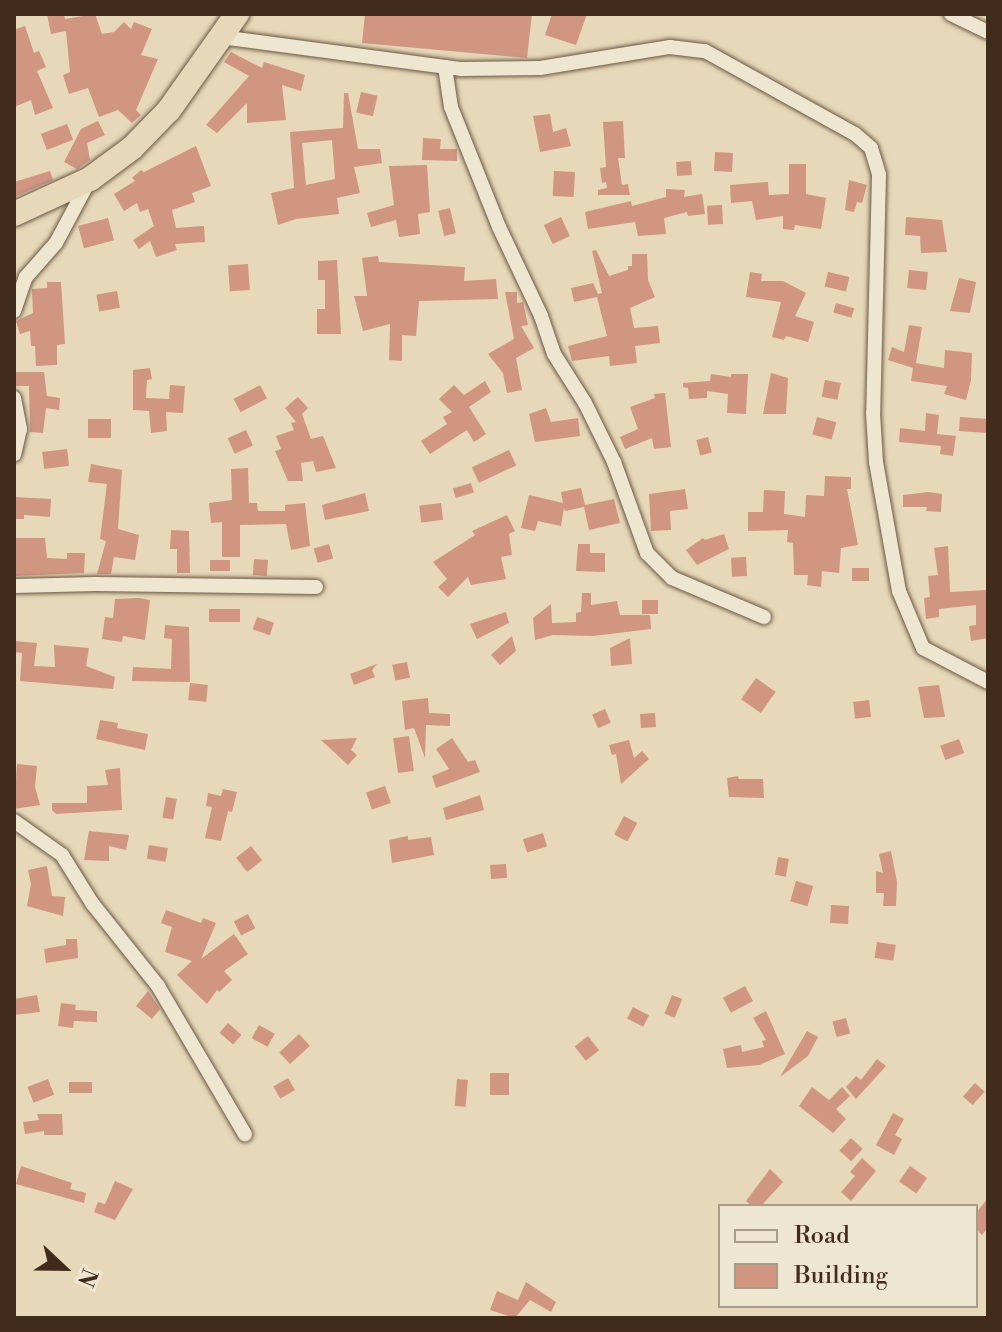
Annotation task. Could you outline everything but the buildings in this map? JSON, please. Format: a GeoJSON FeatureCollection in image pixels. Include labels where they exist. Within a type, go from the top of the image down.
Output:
{"type":"FeatureCollection","features":[{"type":"Feature","properties":{"kind":"highway"},"geometry":{"type":"LineString","coordinates":[[14,214],[90,179],[132,148],[169,110],[237,14]]}},
{"type":"Feature","properties":{"kind":"street"},"geometry":{"type":"LineString","coordinates":[[951,14],[988,32]]}},
{"type":"Feature","properties":{"kind":"street"},"geometry":{"type":"LineString","coordinates":[[221,37],[445,67],[540,68],[670,47],[705,51],[855,134],[871,148],[879,175],[873,413],[876,462],[899,591],[923,648],[988,682]]}},
{"type":"Feature","properties":{"kind":"street"},"geometry":{"type":"LineString","coordinates":[[445,67],[451,107],[499,227],[541,316],[554,354],[585,403],[614,462],[647,553],[672,578],[764,617]]}},
{"type":"Feature","properties":{"kind":"street"},"geometry":{"type":"LineString","coordinates":[[14,311],[26,277],[56,243],[90,179]]}},
{"type":"Feature","properties":{"kind":"street"},"geometry":{"type":"LineString","coordinates":[[14,398],[20,429],[14,454]]}},
{"type":"Feature","properties":{"kind":"street"},"geometry":{"type":"LineString","coordinates":[[14,586],[316,587]]}},
{"type":"Feature","properties":{"kind":"street"},"geometry":{"type":"LineString","coordinates":[[14,821],[62,855],[92,903],[158,986],[245,1134]]}}]}
